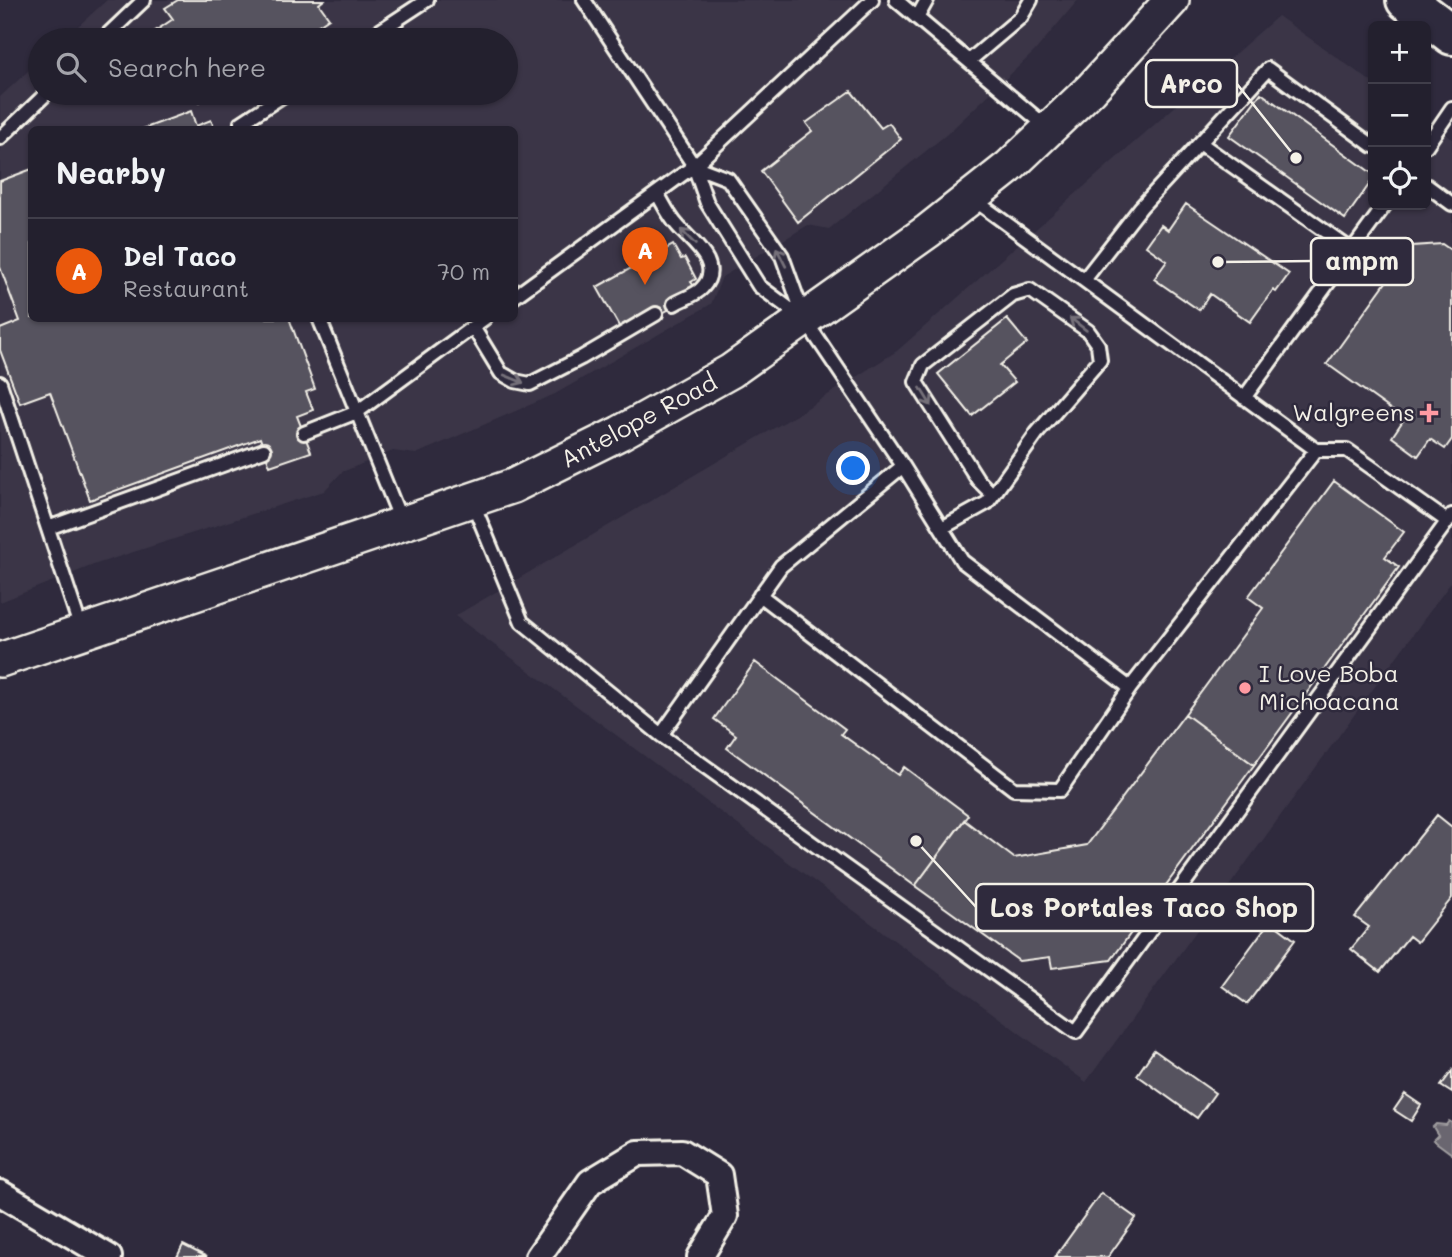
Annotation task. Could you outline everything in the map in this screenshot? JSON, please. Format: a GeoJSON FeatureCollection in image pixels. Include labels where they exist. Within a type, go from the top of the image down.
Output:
{"type":"FeatureCollection","features":[{"type":"Feature","properties":{"kind":"main road","name":"Antelope Road"},"geometry":{"type":"LineString","coordinates":[[0,660],[513,486],[611,438],[731,371],[805,320],[1009,167],[1090,89],[1172,0]]}},
{"type":"Feature","properties":{"kind":"main road"},"geometry":{"type":"LineString","coordinates":[[1406,0],[1452,35]]}},
{"type":"Feature","properties":{"kind":"street"},"geometry":{"type":"LineString","coordinates":[[538,1257],[590,1182],[638,1153],[682,1152],[719,1175],[725,1216],[700,1257]]}},
{"type":"Feature","properties":{"kind":"street"},"geometry":{"type":"LineString","coordinates":[[0,1193],[109,1257]]}},
{"type":"Feature","properties":{"kind":"lane"},"geometry":{"type":"LineString","coordinates":[[115,28],[144,0]]}},
{"type":"Feature","properties":{"kind":"lane"},"geometry":{"type":"LineString","coordinates":[[384,28],[427,0]]}},
{"type":"Feature","properties":{"kind":"lane"},"geometry":{"type":"LineString","coordinates":[[584,0],[694,166],[707,203],[759,286],[805,320]]}},
{"type":"Feature","properties":{"kind":"lane"},"geometry":{"type":"LineString","coordinates":[[518,294],[694,166],[872,0]]}},
{"type":"Feature","properties":{"kind":"lane"},"geometry":{"type":"LineString","coordinates":[[896,0],[1049,129]]}},
{"type":"Feature","properties":{"kind":"lane"},"geometry":{"type":"LineString","coordinates":[[917,18],[927,0]]}},
{"type":"Feature","properties":{"kind":"lane"},"geometry":{"type":"LineString","coordinates":[[969,61],[1021,17],[1031,0]]}},
{"type":"Feature","properties":{"kind":"lane"},"geometry":{"type":"LineString","coordinates":[[1084,280],[1141,207],[1268,69],[1368,142]]}},
{"type":"Feature","properties":{"kind":"lane"},"geometry":{"type":"LineString","coordinates":[[0,138],[34,105]]}},
{"type":"Feature","properties":{"kind":"lane"},"geometry":{"type":"LineString","coordinates":[[242,126],[241,123],[269,105]]}},
{"type":"Feature","properties":{"kind":"lane"},"geometry":{"type":"LineString","coordinates":[[1431,139],[1452,108]]}},
{"type":"Feature","properties":{"kind":"lane"},"geometry":{"type":"LineString","coordinates":[[1200,143],[1353,251]]}},
{"type":"Feature","properties":{"kind":"lane"},"geometry":{"type":"LineString","coordinates":[[694,166],[728,179],[782,256],[805,320],[903,466],[962,561],[1130,688]]}},
{"type":"Feature","properties":{"kind":"lane"},"geometry":{"type":"LineString","coordinates":[[1431,189],[1452,204]]}},
{"type":"Feature","properties":{"kind":"lane"},"geometry":{"type":"LineString","coordinates":[[657,193],[677,225],[707,257],[709,275],[702,288],[674,304]]}},
{"type":"Feature","properties":{"kind":"lane"},"geometry":{"type":"LineString","coordinates":[[472,500],[522,622],[661,735],[1076,1032],[1450,518],[1347,450],[1316,450],[971,197]]}},
{"type":"Feature","properties":{"kind":"lane"},"geometry":{"type":"LineString","coordinates":[[1244,398],[1382,210]]}},
{"type":"Feature","properties":{"kind":"lane"},"geometry":{"type":"LineString","coordinates":[[942,528],[988,503],[1037,433],[1100,360],[1098,345],[1088,331],[1030,290],[1013,295],[923,365],[916,382],[978,480],[993,495]]}},
{"type":"Feature","properties":{"kind":"lane"},"geometry":{"type":"LineString","coordinates":[[473,327],[501,373],[515,382],[530,384],[656,314]]}},
{"type":"Feature","properties":{"kind":"lane"},"geometry":{"type":"LineString","coordinates":[[321,322],[402,524]]}},
{"type":"Feature","properties":{"kind":"lane"},"geometry":{"type":"LineString","coordinates":[[304,433],[357,412],[480,322]]}},
{"type":"Feature","properties":{"kind":"lane"},"geometry":{"type":"LineString","coordinates":[[0,383],[82,632]]}},
{"type":"Feature","properties":{"kind":"lane"},"geometry":{"type":"LineString","coordinates":[[48,528],[264,450]]}},
{"type":"Feature","properties":{"kind":"lane"},"geometry":{"type":"LineString","coordinates":[[760,595],[1014,789],[1060,790],[1130,688],[1316,450]]}},
{"type":"Feature","properties":{"kind":"lane"},"geometry":{"type":"LineString","coordinates":[[661,735],[782,566],[903,466]]}},
{"type":"Feature","properties":{"kind":"shaded area"},"geometry":{"type":"Polygon","coordinates":[[[107,0],[1078,0],[1034,52],[947,134],[829,229],[808,225],[722,277],[711,304],[555,394],[416,454],[393,451],[342,472],[324,491],[96,564],[0,602],[0,97],[28,71],[28,105],[518,105],[518,28],[76,28],[107,0]]]}},
{"type":"Feature","properties":{"kind":"shaded area"},"geometry":{"type":"Polygon","coordinates":[[[1278,16],[1368,79],[1368,210],[1431,210],[1431,124],[1452,139],[1452,581],[1086,1082],[455,616],[793,417],[897,351],[1278,16]]]}},
{"type":"Feature","properties":{"kind":"shaded area"},"geometry":{"type":"Polygon","coordinates":[[[1449,1121],[1452,1123],[1452,1154],[1433,1140],[1438,1135],[1433,1127],[1436,1124],[1446,1125],[1449,1121]]]}},
{"type":"Feature","properties":{"kind":"building"},"geometry":{"type":"Polygon","coordinates":[[[178,0],[324,0],[319,4],[329,18],[314,28],[160,28],[173,19],[165,8],[178,0]]]}},
{"type":"Feature","properties":{"kind":"building"},"geometry":{"type":"Polygon","coordinates":[[[851,91],[881,128],[889,123],[901,139],[798,222],[761,171],[812,131],[806,123],[851,91]]]}},
{"type":"Feature","properties":{"kind":"building"},"geometry":{"type":"Polygon","coordinates":[[[1261,93],[1368,170],[1368,186],[1345,219],[1229,136],[1261,93]]]}},
{"type":"Feature","properties":{"kind":"building"},"geometry":{"type":"Polygon","coordinates":[[[191,111],[196,126],[151,126],[191,111]]]}},
{"type":"Feature","properties":{"kind":"building"},"geometry":{"type":"Polygon","coordinates":[[[211,120],[213,126],[196,126],[211,120]]]}},
{"type":"Feature","properties":{"kind":"building"},"geometry":{"type":"Polygon","coordinates":[[[28,170],[28,322],[290,322],[315,389],[306,392],[313,410],[297,416],[311,452],[270,466],[260,438],[90,500],[50,392],[20,403],[0,350],[0,329],[20,321],[0,267],[0,181],[28,170]]]}},
{"type":"Feature","properties":{"kind":"building"},"geometry":{"type":"Polygon","coordinates":[[[1186,204],[1289,274],[1276,292],[1273,290],[1250,322],[1210,294],[1199,310],[1154,279],[1167,261],[1146,246],[1161,225],[1168,230],[1186,204]]]}},
{"type":"Feature","properties":{"kind":"building","name":"Walgreens"},"geometry":{"type":"Polygon","coordinates":[[[1442,244],[1452,251],[1452,439],[1445,449],[1430,439],[1418,456],[1392,437],[1404,419],[1327,364],[1412,246],[1442,244]]]}},
{"type":"Feature","properties":{"kind":"building"},"geometry":{"type":"Polygon","coordinates":[[[673,245],[681,259],[685,258],[696,279],[691,282],[694,286],[671,300],[675,306],[657,316],[620,328],[597,287],[673,245]]]}},
{"type":"Feature","properties":{"kind":"building"},"geometry":{"type":"Polygon","coordinates":[[[1007,319],[1027,343],[1000,365],[1015,382],[972,416],[938,374],[1007,319]]]}},
{"type":"Feature","properties":{"kind":"building"},"geometry":{"type":"Polygon","coordinates":[[[1334,481],[1404,532],[1385,557],[1399,567],[1254,765],[1185,714],[1263,608],[1248,597],[1334,481]]]}},
{"type":"Feature","properties":{"kind":"building"},"geometry":{"type":"Polygon","coordinates":[[[755,662],[845,729],[841,734],[898,775],[904,767],[968,815],[915,886],[727,748],[736,735],[714,719],[755,662]]]}},
{"type":"Feature","properties":{"kind":"building"},"geometry":{"type":"Polygon","coordinates":[[[1185,714],[1254,765],[1111,960],[1052,968],[1050,957],[1019,961],[915,886],[964,820],[1014,858],[1087,845],[1185,714]]]}},
{"type":"Feature","properties":{"kind":"building"},"geometry":{"type":"Polygon","coordinates":[[[1437,815],[1452,827],[1452,898],[1417,942],[1409,936],[1380,972],[1351,949],[1369,927],[1355,917],[1437,815]]]}},
{"type":"Feature","properties":{"kind":"building"},"geometry":{"type":"Polygon","coordinates":[[[1270,921],[1295,940],[1247,1004],[1222,986],[1270,921]]]}},
{"type":"Feature","properties":{"kind":"building"},"geometry":{"type":"Polygon","coordinates":[[[1154,1050],[1215,1093],[1197,1118],[1137,1075],[1154,1050]]]}},
{"type":"Feature","properties":{"kind":"building"},"geometry":{"type":"Polygon","coordinates":[[[1452,1071],[1452,1093],[1441,1086],[1452,1071]]]}},
{"type":"Feature","properties":{"kind":"building"},"geometry":{"type":"Polygon","coordinates":[[[1405,1094],[1421,1105],[1411,1121],[1394,1110],[1405,1094]]]}},
{"type":"Feature","properties":{"kind":"building"},"geometry":{"type":"Polygon","coordinates":[[[1101,1193],[1136,1218],[1108,1257],[1055,1257],[1101,1193]]]}},
{"type":"Feature","properties":{"kind":"building"},"geometry":{"type":"Polygon","coordinates":[[[183,1245],[207,1257],[177,1257],[183,1245]]]}},
{"type":"Feature","properties":{"kind":"place","name":"Arco"},"geometry":{"type":"Point","coordinates":[1296,158]}},
{"type":"Feature","properties":{"kind":"place","name":"ampm"},"geometry":{"type":"Point","coordinates":[1218,262]}},
{"type":"Feature","properties":{"kind":"place","name":"Del Taco"},"geometry":{"type":"Point","coordinates":[645,285]}},
{"type":"Feature","properties":{"kind":"place","name":"Walgreens"},"geometry":{"type":"Point","coordinates":[1429,413]}},
{"type":"Feature","properties":{"kind":"place","name":"I Love Boba Michoacana"},"geometry":{"type":"Point","coordinates":[1245,688]}},
{"type":"Feature","properties":{"kind":"place","name":"Los Portales Taco Shop"},"geometry":{"type":"Point","coordinates":[916,841]}}]}
